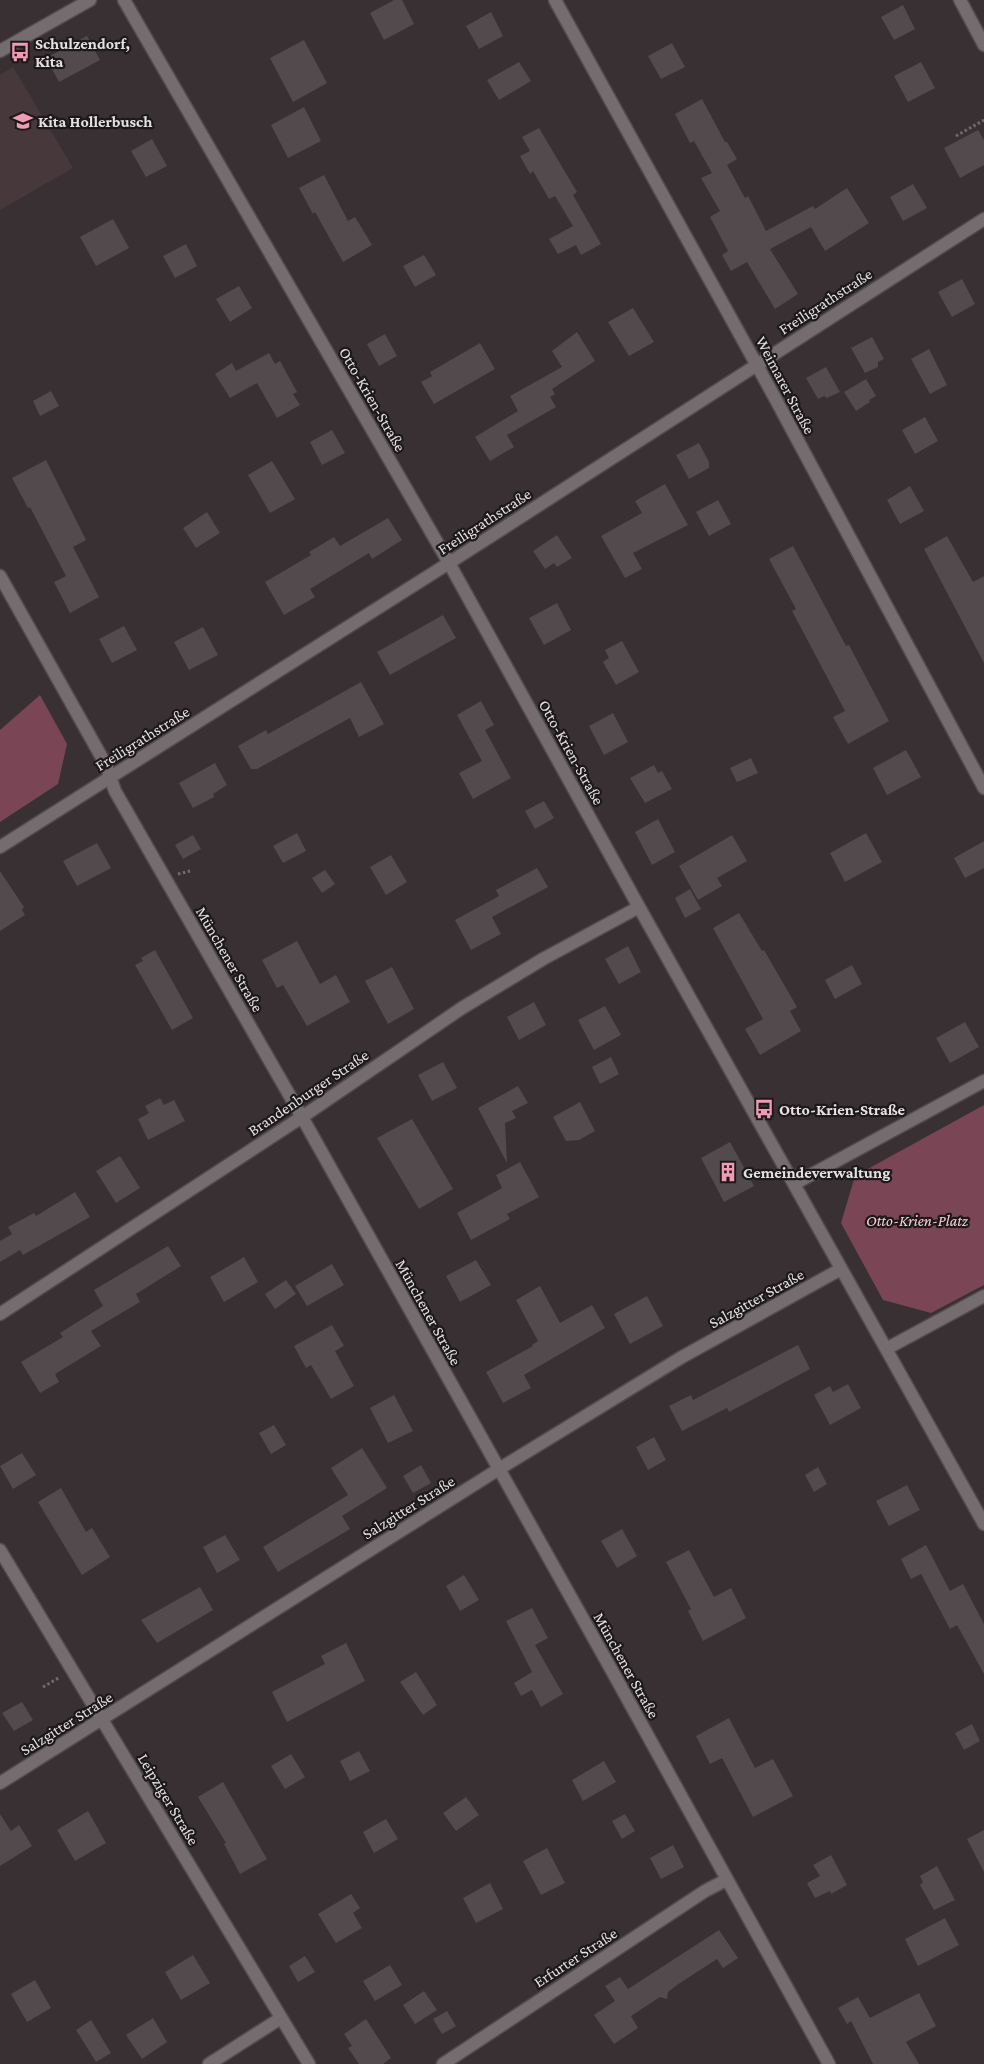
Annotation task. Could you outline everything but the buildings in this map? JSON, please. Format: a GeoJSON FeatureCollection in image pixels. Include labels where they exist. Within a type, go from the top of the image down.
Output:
{"type":"FeatureCollection","features":[{"type":"Feature","properties":{"kind":"street"},"geometry":{"type":"LineString","coordinates":[[0,51],[90,0]]}},
{"type":"Feature","properties":{"kind":"street","name":"Otto-Krien-Straße"},"geometry":{"type":"LineString","coordinates":[[124,0],[450,563],[639,907],[984,1524]]}},
{"type":"Feature","properties":{"kind":"street","name":"Weimarer Straße"},"geometry":{"type":"LineString","coordinates":[[555,0],[756,364],[984,788]]}},
{"type":"Feature","properties":{"kind":"street"},"geometry":{"type":"LineString","coordinates":[[960,0],[984,45]]}},
{"type":"Feature","properties":{"kind":"street","name":"Freiligrathstraße"},"geometry":{"type":"LineString","coordinates":[[0,847],[450,563],[756,364],[984,219]]}},
{"type":"Feature","properties":{"kind":"street","name":"Münchener Straße"},"geometry":{"type":"LineString","coordinates":[[0,576],[106,765],[118,795],[302,1117],[702,1831],[726,1880],[829,2064]]}},
{"type":"Feature","properties":{"kind":"street","name":"Brandenburger Straße"},"geometry":{"type":"LineString","coordinates":[[0,1314],[302,1117],[462,1008],[543,959],[639,907]]}},
{"type":"Feature","properties":{"kind":"street"},"geometry":{"type":"LineString","coordinates":[[794,1184],[984,1081]]}},
{"type":"Feature","properties":{"kind":"street","name":"Salzgitter Straße"},"geometry":{"type":"LineString","coordinates":[[0,1784],[499,1469],[682,1357],[841,1269]]}},
{"type":"Feature","properties":{"kind":"street"},"geometry":{"type":"LineString","coordinates":[[886,1349],[984,1296]]}},
{"type":"Feature","properties":{"kind":"street","name":"Leipziger Straße"},"geometry":{"type":"LineString","coordinates":[[0,1550],[309,2064]]}},
{"type":"Feature","properties":{"kind":"street","name":"Erfurter Straße"},"geometry":{"type":"LineString","coordinates":[[443,2064],[705,1891],[726,1880]]}},
{"type":"Feature","properties":{"kind":"street"},"geometry":{"type":"LineString","coordinates":[[209,2064],[281,2018]]}},
{"type":"Feature","properties":{"kind":"path"},"geometry":{"type":"LineString","coordinates":[[956,136],[984,120]]}},
{"type":"Feature","properties":{"kind":"shaded area","name":"Kita Hollerbusch"},"geometry":{"type":"Polygon","coordinates":[[[13,67],[73,168],[0,210],[0,75],[13,67]]]}},
{"type":"Feature","properties":{"kind":"green space"},"geometry":{"type":"Polygon","coordinates":[[[40,695],[67,744],[58,784],[0,822],[0,730],[40,695]]]}},
{"type":"Feature","properties":{"kind":"green space","name":"Otto-Krien-Platz"},"geometry":{"type":"Polygon","coordinates":[[[984,1105],[984,1285],[931,1313],[883,1300],[841,1223],[855,1176],[984,1105]]]}},
{"type":"Feature","properties":{"kind":"place","name":"Schulzendorf, Kita"},"geometry":{"type":"Point","coordinates":[20,52]}},
{"type":"Feature","properties":{"kind":"place","name":"Kita Hollerbusch"},"geometry":{"type":"Point","coordinates":[23,121]}},
{"type":"Feature","properties":{"kind":"place","name":"Otto-Krien-Straße"},"geometry":{"type":"Point","coordinates":[764,1109]}},
{"type":"Feature","properties":{"kind":"place","name":"Gemeindeverwaltung"},"geometry":{"type":"Point","coordinates":[728,1172]}}]}
